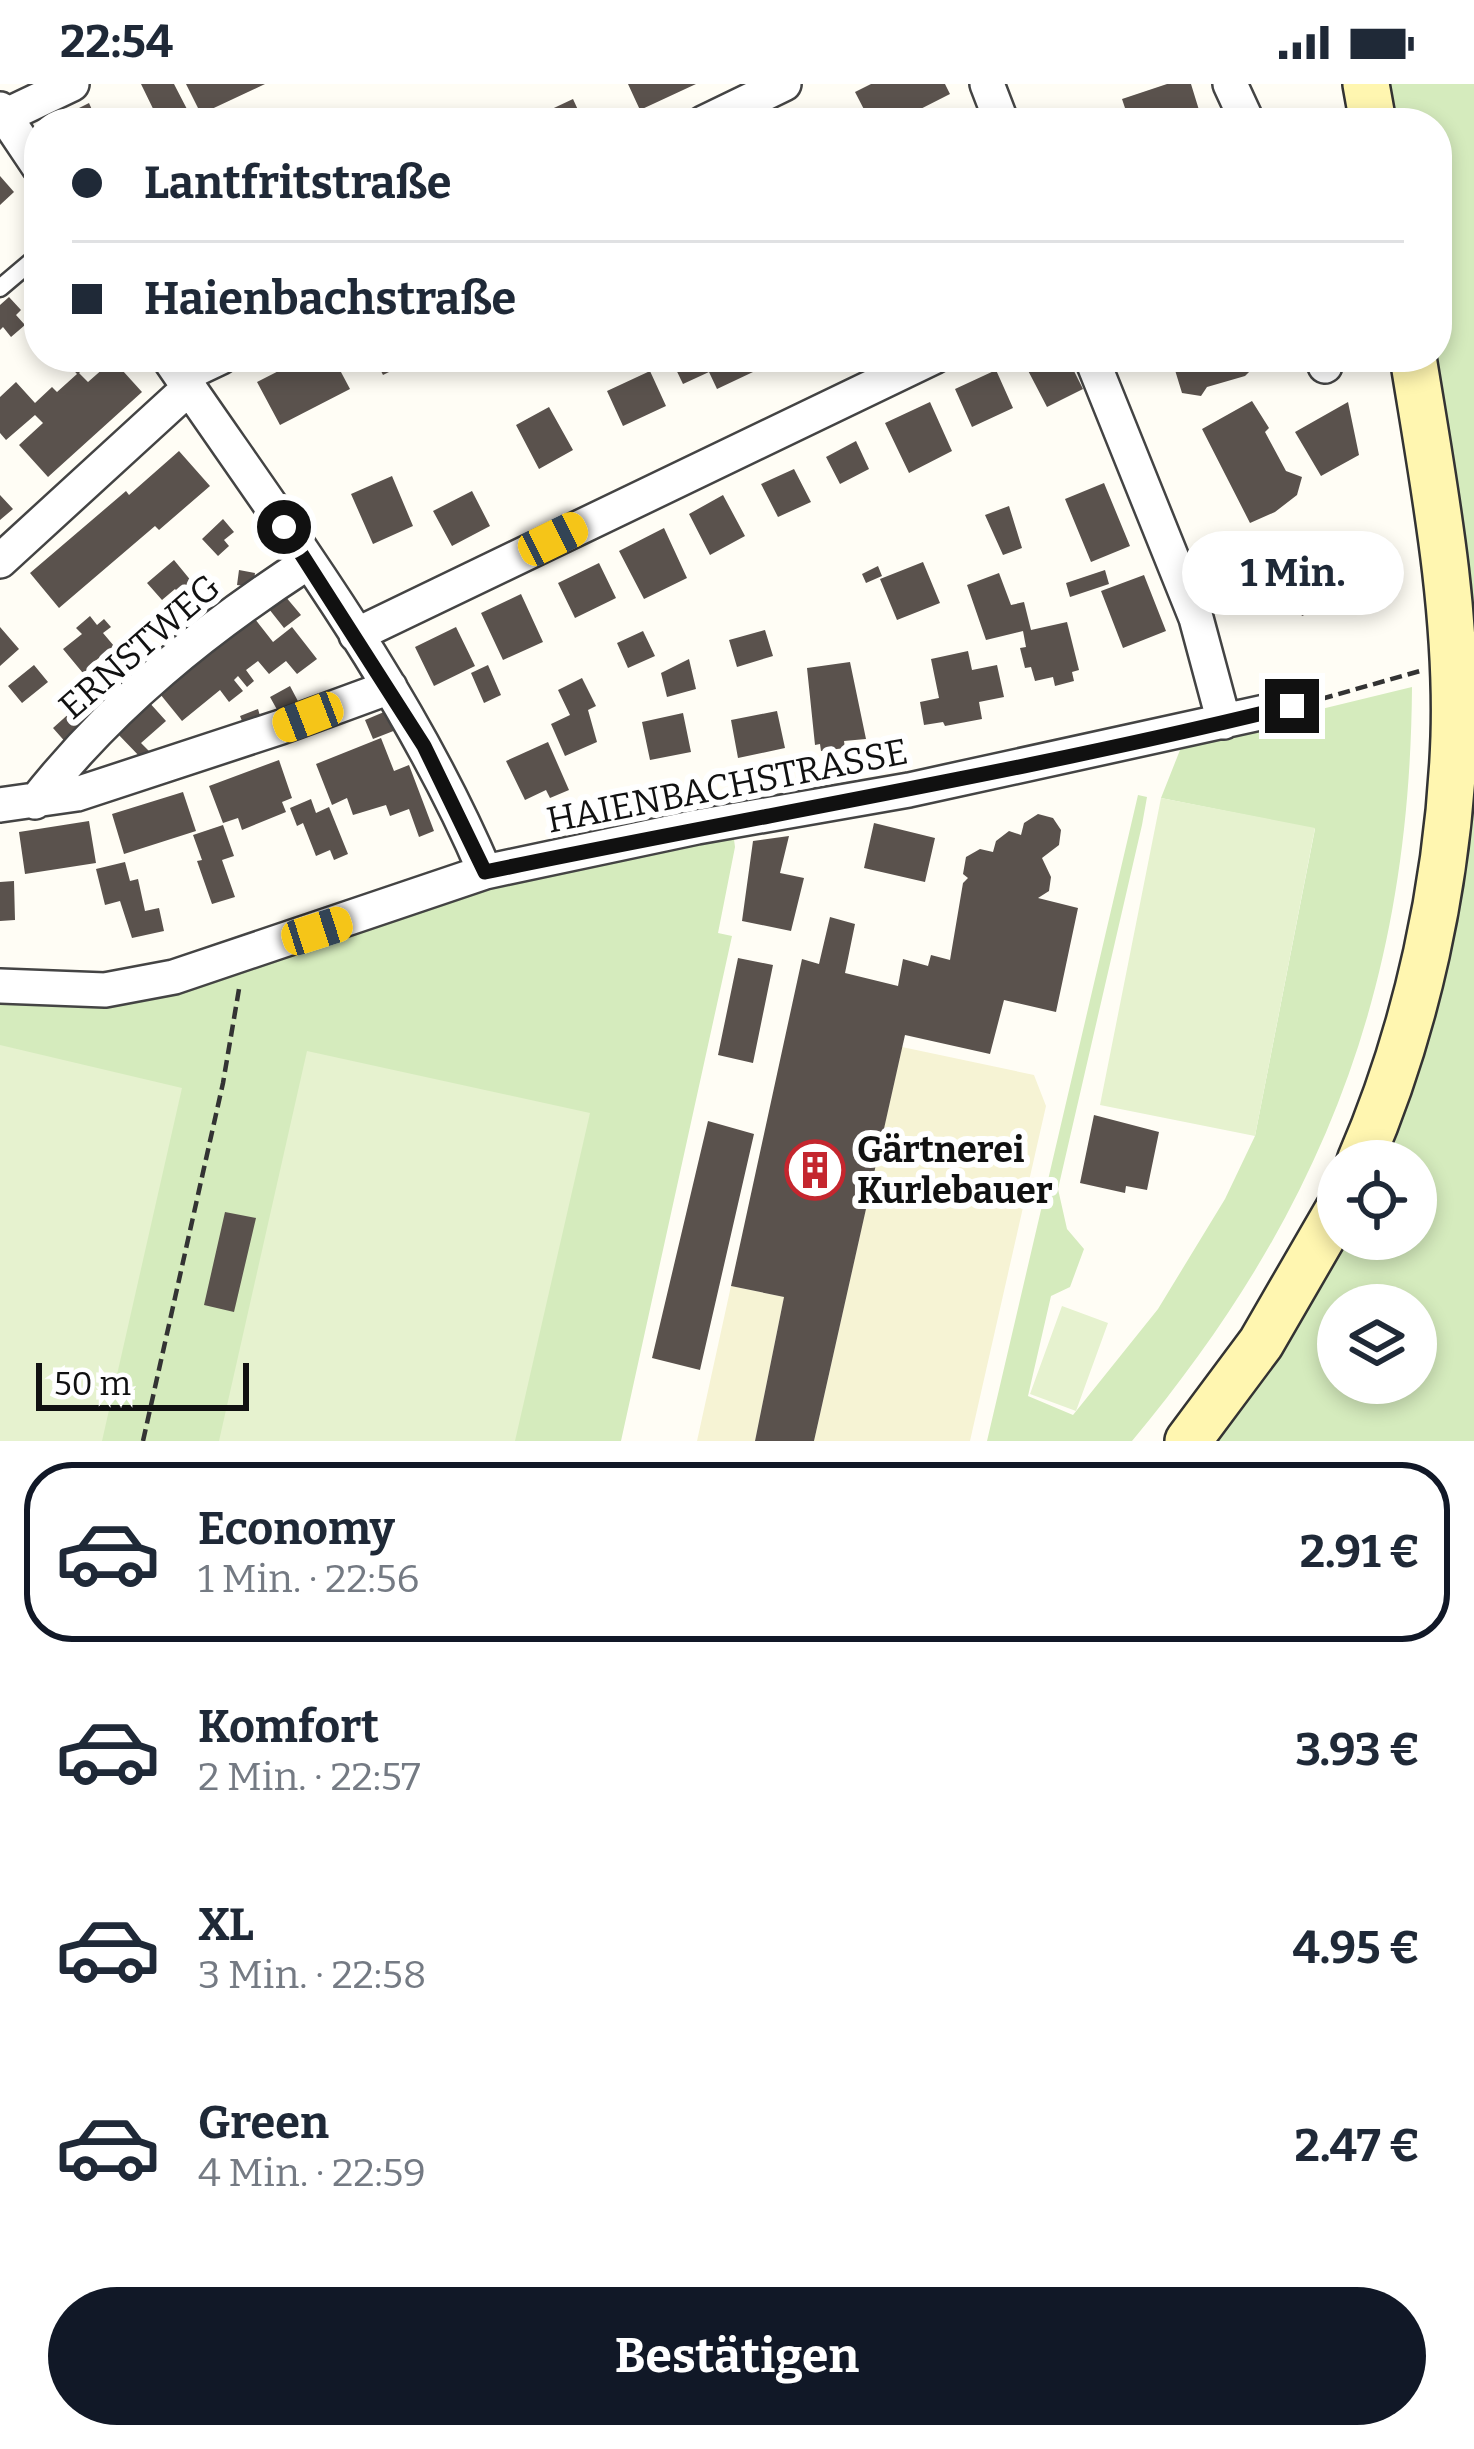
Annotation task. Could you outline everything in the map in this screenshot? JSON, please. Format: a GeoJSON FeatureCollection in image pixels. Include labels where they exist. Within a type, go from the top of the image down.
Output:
{"type":"FeatureCollection","features":[{"type":"Feature","properties":{"kind":"main road"},"geometry":{"type":"LineString","coordinates":[[1367,1140],[1421,976],[1446,826],[1454,736],[1446,587],[1415,372]]}},
{"type":"Feature","properties":{"kind":"main road"},"geometry":{"type":"LineString","coordinates":[[1187,1441],[1261,1343],[1317,1246]]}},
{"type":"Feature","properties":{"kind":"street"},"geometry":{"type":"LineString","coordinates":[[24,145],[2,112],[72,84]]}},
{"type":"Feature","properties":{"kind":"street"},"geometry":{"type":"LineString","coordinates":[[734,108],[784,84]]}},
{"type":"Feature","properties":{"kind":"street"},"geometry":{"type":"LineString","coordinates":[[356,635],[903,372]]}},
{"type":"Feature","properties":{"kind":"street"},"geometry":{"type":"LineString","coordinates":[[1097,372],[1196,618],[1224,722]]}},
{"type":"Feature","properties":{"kind":"street"},"geometry":{"type":"LineString","coordinates":[[0,561],[180,374],[390,687],[450,794],[485,872]]}},
{"type":"Feature","properties":{"kind":"street","name":"ERNSTWEG"},"geometry":{"type":"LineString","coordinates":[[35,802],[98,729],[155,675],[221,619],[307,562]]}},
{"type":"Feature","properties":{"kind":"street"},"geometry":{"type":"LineString","coordinates":[[0,806],[77,794],[390,687]]}},
{"type":"Feature","properties":{"kind":"street","name":"HAIENBACHSTRASSE"},"geometry":{"type":"LineString","coordinates":[[0,986],[105,990],[174,977],[485,872],[698,827],[909,790],[1292,706]]}},
{"type":"Feature","properties":{"kind":"lane"},"geometry":{"type":"LineString","coordinates":[[0,288],[24,268]]}},
{"type":"Feature","properties":{"kind":"path"},"geometry":{"type":"LineString","coordinates":[[1292,706],[1423,670],[1421,688]]}},
{"type":"Feature","properties":{"kind":"path"},"geometry":{"type":"LineString","coordinates":[[143,1441],[236,1017],[241,956]]}},
{"type":"Feature","properties":{"kind":"shaded area"},"geometry":{"type":"Polygon","coordinates":[[[902,1047],[1034,1075],[1046,1106],[970,1441],[814,1441],[902,1047]]]}},
{"type":"Feature","properties":{"kind":"shaded area"},"geometry":{"type":"Polygon","coordinates":[[[731,1286],[784,1297],[755,1441],[697,1441],[731,1286]]]}},
{"type":"Feature","properties":{"kind":"green space"},"geometry":{"type":"Polygon","coordinates":[[[1388,84],[1474,84],[1474,633],[1457,485],[1438,372],[1452,372],[1452,108],[1392,108],[1388,84]]]}},
{"type":"Feature","properties":{"kind":"green space"},"geometry":{"type":"Polygon","coordinates":[[[1474,675],[1474,1441],[1212,1441],[1330,1260],[1437,1260],[1437,1140],[1384,1140],[1474,675]]]}},
{"type":"Feature","properties":{"kind":"green space"},"geometry":{"type":"Polygon","coordinates":[[[1412,687],[1407,796],[1394,899],[1373,997],[1343,1090],[1322,1140],[1317,1140],[1304,1181],[1256,1269],[1199,1355],[1132,1441],[987,1441],[1138,795],[1147,797],[1142,825],[1058,1189],[1067,1229],[1084,1249],[1070,1287],[1051,1296],[1028,1396],[1073,1415],[1158,1309],[1225,1199],[1255,1136],[1315,829],[1161,798],[1180,750],[1214,735],[1412,687]]]}},
{"type":"Feature","properties":{"kind":"green space"},"geometry":{"type":"Polygon","coordinates":[[[1161,798],[1315,828],[1255,1136],[1100,1105],[1161,798]]]}},
{"type":"Feature","properties":{"kind":"green space"},"geometry":{"type":"Polygon","coordinates":[[[733,832],[735,847],[718,933],[732,936],[621,1441],[0,1441],[0,998],[85,1003],[170,994],[476,888],[733,832]]]}},
{"type":"Feature","properties":{"kind":"green space"},"geometry":{"type":"Polygon","coordinates":[[[0,1045],[182,1088],[102,1441],[0,1441],[0,1045]]]}},
{"type":"Feature","properties":{"kind":"green space"},"geometry":{"type":"Polygon","coordinates":[[[307,1051],[590,1113],[515,1441],[219,1441],[307,1051]]]}},
{"type":"Feature","properties":{"kind":"green space"},"geometry":{"type":"Polygon","coordinates":[[[1062,1306],[1108,1323],[1076,1411],[1030,1394],[1062,1306]]]}},
{"type":"Feature","properties":{"kind":"building"},"geometry":{"type":"Polygon","coordinates":[[[141,84],[174,84],[186,108],[153,108],[141,84]]]}},
{"type":"Feature","properties":{"kind":"building"},"geometry":{"type":"Polygon","coordinates":[[[186,84],[265,84],[214,108],[198,108],[186,84]]]}},
{"type":"Feature","properties":{"kind":"building"},"geometry":{"type":"Polygon","coordinates":[[[628,84],[696,84],[644,108],[639,108],[628,84]]]}},
{"type":"Feature","properties":{"kind":"building"},"geometry":{"type":"Polygon","coordinates":[[[871,84],[945,84],[950,94],[922,108],[863,108],[855,92],[871,84]]]}},
{"type":"Feature","properties":{"kind":"building"},"geometry":{"type":"Polygon","coordinates":[[[1167,84],[1191,84],[1198,108],[1125,108],[1122,99],[1167,84]]]}},
{"type":"Feature","properties":{"kind":"building"},"geometry":{"type":"Polygon","coordinates":[[[573,99],[577,108],[554,108],[573,99]]]}},
{"type":"Feature","properties":{"kind":"building"},"geometry":{"type":"Polygon","coordinates":[[[0,176],[14,192],[0,205],[0,176]]]}},
{"type":"Feature","properties":{"kind":"building"},"geometry":{"type":"Polygon","coordinates":[[[9,297],[21,310],[16,315],[24,326],[11,337],[3,327],[0,330],[0,305],[9,297]]]}},
{"type":"Feature","properties":{"kind":"building"},"geometry":{"type":"Polygon","coordinates":[[[99,372],[124,372],[142,392],[48,477],[19,445],[43,423],[35,415],[6,440],[0,433],[0,397],[16,382],[35,403],[77,374],[88,382],[99,372]]]}},
{"type":"Feature","properties":{"kind":"building"},"geometry":{"type":"Polygon","coordinates":[[[277,372],[341,372],[350,389],[280,425],[257,382],[277,372]]]}},
{"type":"Feature","properties":{"kind":"building"},"geometry":{"type":"Polygon","coordinates":[[[650,372],[666,406],[623,426],[607,391],[650,372]]]}},
{"type":"Feature","properties":{"kind":"building"},"geometry":{"type":"Polygon","coordinates":[[[677,372],[709,372],[683,384],[677,372]]]}},
{"type":"Feature","properties":{"kind":"building"},"geometry":{"type":"Polygon","coordinates":[[[709,372],[753,372],[717,389],[709,372]]]}},
{"type":"Feature","properties":{"kind":"building"},"geometry":{"type":"Polygon","coordinates":[[[997,372],[1013,408],[972,427],[955,389],[997,372]]]}},
{"type":"Feature","properties":{"kind":"building"},"geometry":{"type":"Polygon","coordinates":[[[1029,372],[1074,372],[1083,389],[1047,407],[1029,372]]]}},
{"type":"Feature","properties":{"kind":"building"},"geometry":{"type":"Polygon","coordinates":[[[1176,372],[1249,372],[1207,387],[1201,396],[1182,393],[1176,372]]]}},
{"type":"Feature","properties":{"kind":"building"},"geometry":{"type":"Polygon","coordinates":[[[1252,401],[1286,471],[1302,477],[1297,495],[1250,523],[1202,429],[1252,401]]]}},
{"type":"Feature","properties":{"kind":"building"},"geometry":{"type":"Polygon","coordinates":[[[930,402],[952,451],[909,473],[885,423],[930,402]]]}},
{"type":"Feature","properties":{"kind":"building"},"geometry":{"type":"Polygon","coordinates":[[[1348,402],[1359,455],[1321,476],[1295,432],[1348,402]]]}},
{"type":"Feature","properties":{"kind":"building"},"geometry":{"type":"Polygon","coordinates":[[[549,407],[573,450],[539,469],[516,425],[549,407]]]}},
{"type":"Feature","properties":{"kind":"building"},"geometry":{"type":"Polygon","coordinates":[[[856,441],[869,469],[840,484],[826,457],[856,441]]]}},
{"type":"Feature","properties":{"kind":"building"},"geometry":{"type":"Polygon","coordinates":[[[179,451],[210,486],[59,608],[30,573],[179,451]]]}},
{"type":"Feature","properties":{"kind":"building"},"geometry":{"type":"Polygon","coordinates":[[[794,469],[811,502],[778,517],[761,484],[794,469]]]}},
{"type":"Feature","properties":{"kind":"building"},"geometry":{"type":"Polygon","coordinates":[[[392,476],[413,526],[373,544],[351,494],[392,476]]]}},
{"type":"Feature","properties":{"kind":"building"},"geometry":{"type":"Polygon","coordinates":[[[1104,483],[1130,546],[1091,562],[1065,499],[1104,483]]]}},
{"type":"Feature","properties":{"kind":"building"},"geometry":{"type":"Polygon","coordinates":[[[472,491],[490,526],[452,546],[433,511],[472,491]]]}},
{"type":"Feature","properties":{"kind":"building"},"geometry":{"type":"Polygon","coordinates":[[[0,495],[13,509],[0,520],[0,495]]]}},
{"type":"Feature","properties":{"kind":"building"},"geometry":{"type":"Polygon","coordinates":[[[723,495],[745,536],[710,555],[689,514],[723,495]]]}},
{"type":"Feature","properties":{"kind":"building"},"geometry":{"type":"Polygon","coordinates":[[[1009,506],[1022,548],[1003,555],[985,515],[1009,506]]]}},
{"type":"Feature","properties":{"kind":"building"},"geometry":{"type":"Polygon","coordinates":[[[223,519],[234,532],[224,540],[229,546],[218,556],[202,539],[223,519]]]}},
{"type":"Feature","properties":{"kind":"building"},"geometry":{"type":"Polygon","coordinates":[[[664,528],[687,578],[644,599],[619,551],[664,528]]]}},
{"type":"Feature","properties":{"kind":"building"},"geometry":{"type":"Polygon","coordinates":[[[1340,542],[1361,582],[1348,595],[1302,616],[1278,566],[1340,542]]]}},
{"type":"Feature","properties":{"kind":"building"},"geometry":{"type":"Polygon","coordinates":[[[174,560],[206,599],[194,610],[175,589],[162,600],[147,583],[174,560]]]}},
{"type":"Feature","properties":{"kind":"building"},"geometry":{"type":"Polygon","coordinates":[[[923,562],[940,603],[897,620],[880,579],[923,562]]]}},
{"type":"Feature","properties":{"kind":"building"},"geometry":{"type":"Polygon","coordinates":[[[599,563],[616,598],[575,618],[558,583],[599,563]]]}},
{"type":"Feature","properties":{"kind":"building"},"geometry":{"type":"Polygon","coordinates":[[[878,566],[882,576],[866,583],[862,574],[878,566]]]}},
{"type":"Feature","properties":{"kind":"building"},"geometry":{"type":"Polygon","coordinates":[[[239,570],[255,573],[253,587],[237,585],[239,570]]]}},
{"type":"Feature","properties":{"kind":"building"},"geometry":{"type":"Polygon","coordinates":[[[1105,570],[1109,584],[1070,597],[1066,583],[1105,570]]]}},
{"type":"Feature","properties":{"kind":"building"},"geometry":{"type":"Polygon","coordinates":[[[999,573],[1011,605],[1024,602],[1031,630],[1067,622],[1079,670],[1072,672],[1074,681],[1055,686],[1053,677],[1035,681],[1031,667],[1025,668],[1020,648],[1026,647],[1023,631],[986,640],[967,585],[999,573]]]}},
{"type":"Feature","properties":{"kind":"building"},"geometry":{"type":"Polygon","coordinates":[[[1144,575],[1166,631],[1123,648],[1101,591],[1144,575]]]}},
{"type":"Feature","properties":{"kind":"building"},"geometry":{"type":"Polygon","coordinates":[[[521,594],[543,642],[503,660],[481,613],[521,594]]]}},
{"type":"Feature","properties":{"kind":"building"},"geometry":{"type":"Polygon","coordinates":[[[285,596],[301,615],[284,628],[269,609],[285,596]]]}},
{"type":"Feature","properties":{"kind":"building"},"geometry":{"type":"Polygon","coordinates":[[[251,614],[273,642],[292,627],[317,659],[297,674],[286,661],[269,674],[258,661],[246,670],[254,681],[247,687],[238,676],[234,680],[243,691],[229,702],[220,690],[182,721],[156,689],[251,614]]]}},
{"type":"Feature","properties":{"kind":"building"},"geometry":{"type":"Polygon","coordinates":[[[90,616],[97,625],[104,619],[111,627],[103,633],[114,646],[90,665],[95,672],[101,667],[120,690],[106,701],[99,694],[90,700],[80,687],[87,678],[63,649],[82,634],[76,628],[90,616]]]}},
{"type":"Feature","properties":{"kind":"building"},"geometry":{"type":"Polygon","coordinates":[[[0,627],[19,649],[0,666],[0,627]]]}},
{"type":"Feature","properties":{"kind":"building"},"geometry":{"type":"Polygon","coordinates":[[[456,627],[475,666],[434,686],[415,647],[456,627]]]}},
{"type":"Feature","properties":{"kind":"building"},"geometry":{"type":"Polygon","coordinates":[[[765,630],[773,656],[737,667],[729,640],[765,630]]]}},
{"type":"Feature","properties":{"kind":"building"},"geometry":{"type":"Polygon","coordinates":[[[643,631],[655,656],[628,668],[617,643],[643,631]]]}},
{"type":"Feature","properties":{"kind":"building"},"geometry":{"type":"Polygon","coordinates":[[[968,651],[972,670],[997,665],[1004,697],[979,702],[982,719],[924,725],[920,702],[939,698],[931,659],[968,651]]]}},
{"type":"Feature","properties":{"kind":"building"},"geometry":{"type":"Polygon","coordinates":[[[689,659],[696,689],[667,697],[661,673],[689,659]]]}},
{"type":"Feature","properties":{"kind":"building"},"geometry":{"type":"Polygon","coordinates":[[[850,662],[866,739],[844,741],[845,748],[821,751],[820,744],[815,745],[807,668],[850,662]]]}},
{"type":"Feature","properties":{"kind":"building"},"geometry":{"type":"Polygon","coordinates":[[[34,665],[48,682],[22,703],[8,686],[34,665]]]}},
{"type":"Feature","properties":{"kind":"building"},"geometry":{"type":"Polygon","coordinates":[[[127,665],[139,679],[125,690],[113,677],[127,665]]]}},
{"type":"Feature","properties":{"kind":"building"},"geometry":{"type":"Polygon","coordinates":[[[488,665],[501,695],[484,703],[471,673],[488,665]]]}},
{"type":"Feature","properties":{"kind":"building"},"geometry":{"type":"Polygon","coordinates":[[[582,678],[596,706],[588,710],[597,742],[565,756],[551,724],[570,715],[558,690],[582,678]]]}},
{"type":"Feature","properties":{"kind":"building"},"geometry":{"type":"Polygon","coordinates":[[[290,686],[300,705],[280,715],[270,697],[290,686]]]}},
{"type":"Feature","properties":{"kind":"building"},"geometry":{"type":"Polygon","coordinates":[[[148,701],[166,721],[141,743],[151,753],[143,760],[115,731],[148,701]]]}},
{"type":"Feature","properties":{"kind":"building"},"geometry":{"type":"Polygon","coordinates":[[[258,709],[261,719],[244,726],[240,716],[258,709]]]}},
{"type":"Feature","properties":{"kind":"building"},"geometry":{"type":"Polygon","coordinates":[[[73,710],[88,727],[68,745],[53,728],[73,710]]]}},
{"type":"Feature","properties":{"kind":"building"},"geometry":{"type":"Polygon","coordinates":[[[777,711],[785,748],[738,758],[731,720],[777,711]]]}},
{"type":"Feature","properties":{"kind":"building"},"geometry":{"type":"Polygon","coordinates":[[[384,712],[396,730],[373,739],[365,720],[384,712]]]}},
{"type":"Feature","properties":{"kind":"building"},"geometry":{"type":"Polygon","coordinates":[[[683,713],[691,752],[650,760],[642,722],[683,713]]]}},
{"type":"Feature","properties":{"kind":"building"},"geometry":{"type":"Polygon","coordinates":[[[381,738],[394,771],[409,765],[434,831],[419,837],[409,809],[390,816],[386,805],[353,815],[347,798],[332,805],[316,764],[381,738]]]}},
{"type":"Feature","properties":{"kind":"building"},"geometry":{"type":"Polygon","coordinates":[[[548,742],[569,790],[550,798],[546,790],[525,800],[506,761],[548,742]]]}},
{"type":"Feature","properties":{"kind":"building"},"geometry":{"type":"Polygon","coordinates":[[[279,760],[292,798],[282,802],[286,812],[242,830],[238,818],[223,823],[209,786],[279,760]]]}},
{"type":"Feature","properties":{"kind":"building"},"geometry":{"type":"Polygon","coordinates":[[[183,792],[196,831],[124,854],[112,814],[183,792]]]}},
{"type":"Feature","properties":{"kind":"building"},"geometry":{"type":"Polygon","coordinates":[[[311,799],[316,813],[329,807],[348,854],[334,860],[330,850],[316,856],[303,823],[297,826],[290,808],[311,799]]]}},
{"type":"Feature","properties":{"kind":"building","name":"Gärtnerei Kurlebauer"},"geometry":{"type":"Polygon","coordinates":[[[1038,814],[1053,818],[1061,830],[1059,845],[1042,858],[1051,877],[1049,891],[1038,898],[1078,908],[1056,1012],[1004,1000],[990,1054],[905,1035],[814,1441],[755,1441],[784,1297],[731,1286],[802,959],[819,964],[830,917],[855,924],[845,973],[898,986],[903,959],[928,966],[931,955],[950,960],[963,883],[968,878],[963,874],[966,857],[980,849],[993,852],[996,841],[1009,831],[1021,835],[1024,823],[1038,814]]]}},
{"type":"Feature","properties":{"kind":"building"},"geometry":{"type":"Polygon","coordinates":[[[89,821],[96,863],[25,874],[19,832],[89,821]]]}},
{"type":"Feature","properties":{"kind":"building"},"geometry":{"type":"Polygon","coordinates":[[[874,823],[935,838],[925,882],[864,868],[874,823]]]}},
{"type":"Feature","properties":{"kind":"building"},"geometry":{"type":"Polygon","coordinates":[[[223,825],[234,856],[222,860],[235,897],[212,904],[193,835],[223,825]]]}},
{"type":"Feature","properties":{"kind":"building"},"geometry":{"type":"Polygon","coordinates":[[[789,836],[780,873],[804,878],[791,931],[742,921],[753,841],[789,836]]]}},
{"type":"Feature","properties":{"kind":"building"},"geometry":{"type":"Polygon","coordinates":[[[125,862],[130,881],[138,879],[145,911],[159,908],[164,931],[132,938],[120,901],[105,905],[96,869],[125,862]]]}},
{"type":"Feature","properties":{"kind":"building"},"geometry":{"type":"Polygon","coordinates":[[[14,881],[15,920],[0,921],[0,882],[14,881]]]}},
{"type":"Feature","properties":{"kind":"building"},"geometry":{"type":"Polygon","coordinates":[[[738,958],[773,965],[753,1063],[718,1055],[738,958]]]}},
{"type":"Feature","properties":{"kind":"building"},"geometry":{"type":"Polygon","coordinates":[[[1094,1115],[1159,1132],[1147,1190],[1126,1186],[1125,1193],[1080,1183],[1094,1115]]]}},
{"type":"Feature","properties":{"kind":"building"},"geometry":{"type":"Polygon","coordinates":[[[708,1121],[754,1134],[700,1370],[652,1358],[708,1121]]]}},
{"type":"Feature","properties":{"kind":"building"},"geometry":{"type":"Polygon","coordinates":[[[225,1212],[256,1218],[234,1312],[204,1305],[225,1212]]]}},
{"type":"Feature","properties":{"kind":"place","name":"Gärtnerei Kurlebauer"},"geometry":{"type":"Point","coordinates":[815,1170]}},
{"type":"Feature","properties":{"kind":"route"},"geometry":{"type":"LineString","coordinates":[[284,527],[390,687],[450,794],[485,872],[698,827],[909,790],[1292,706]]}}]}
